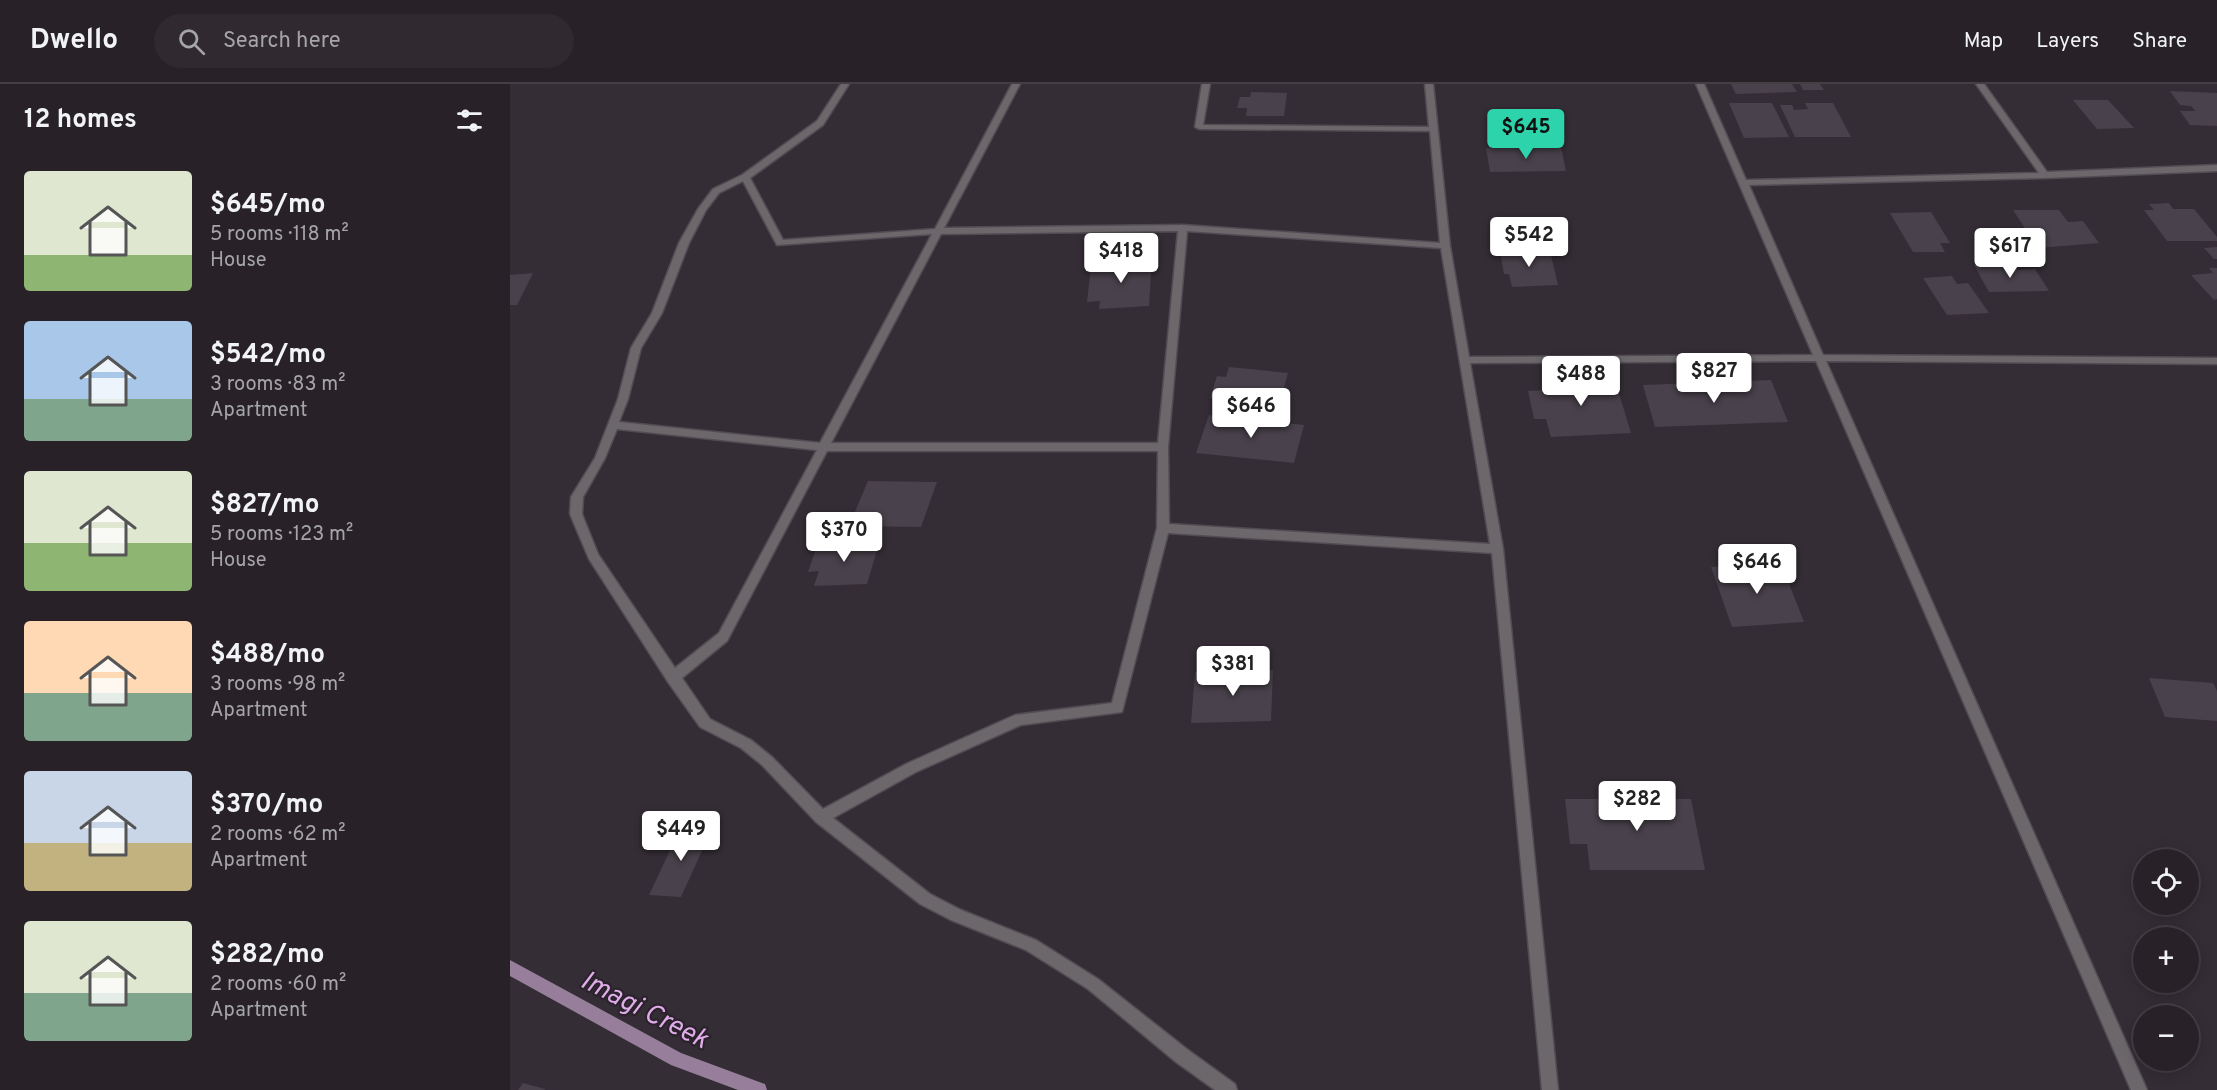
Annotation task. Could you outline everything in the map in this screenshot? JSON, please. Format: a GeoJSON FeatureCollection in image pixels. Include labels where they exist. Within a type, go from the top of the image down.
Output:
{"type":"FeatureCollection","features":[{"type":"Feature","properties":{"kind":"street"},"geometry":{"type":"LineString","coordinates":[[845,84],[820,123],[746,177],[710,196],[684,243],[657,313],[636,348],[628,384],[600,458],[578,497],[576,514],[593,556],[705,723],[746,744],[767,761],[821,817],[925,899],[956,915],[1031,945],[1093,984],[1182,1056],[1229,1090]]}},
{"type":"Feature","properties":{"kind":"street"},"geometry":{"type":"LineString","coordinates":[[673,678],[723,637],[1016,84]]}},
{"type":"Feature","properties":{"kind":"street"},"geometry":{"type":"LineString","coordinates":[[1206,84],[1199,127],[1434,129]]}},
{"type":"Feature","properties":{"kind":"street"},"geometry":{"type":"LineString","coordinates":[[1430,84],[1445,246],[1497,549],[1550,1090]]}},
{"type":"Feature","properties":{"kind":"street"},"geometry":{"type":"LineString","coordinates":[[1700,84],[2139,1090]]}},
{"type":"Feature","properties":{"kind":"street"},"geometry":{"type":"LineString","coordinates":[[1980,84],[2045,175]]}},
{"type":"Feature","properties":{"kind":"street"},"geometry":{"type":"LineString","coordinates":[[1742,183],[2217,168]]}},
{"type":"Feature","properties":{"kind":"street"},"geometry":{"type":"LineString","coordinates":[[746,177],[780,243],[938,231],[1182,228],[1445,246]]}},
{"type":"Feature","properties":{"kind":"street"},"geometry":{"type":"LineString","coordinates":[[821,817],[911,768],[1020,719],[1118,708],[1163,528],[1163,447],[1182,228]]}},
{"type":"Feature","properties":{"kind":"street"},"geometry":{"type":"LineString","coordinates":[[1465,360],[1818,358],[2217,361]]}},
{"type":"Feature","properties":{"kind":"street"},"geometry":{"type":"LineString","coordinates":[[613,425],[824,447],[1163,447]]}},
{"type":"Feature","properties":{"kind":"street"},"geometry":{"type":"LineString","coordinates":[[1163,528],[1497,549]]}},
{"type":"Feature","properties":{"kind":"building"},"geometry":{"type":"Polygon","coordinates":[[[1731,84],[1792,84],[1797,92],[1736,94],[1731,84]]]}},
{"type":"Feature","properties":{"kind":"building"},"geometry":{"type":"Polygon","coordinates":[[[1800,84],[1820,84],[1824,90],[1803,90],[1800,84]]]}},
{"type":"Feature","properties":{"kind":"building"},"geometry":{"type":"Polygon","coordinates":[[[2170,91],[2217,93],[2217,126],[2190,125],[2180,111],[2195,111],[2191,106],[2180,105],[2170,91]]]}},
{"type":"Feature","properties":{"kind":"building"},"geometry":{"type":"Polygon","coordinates":[[[1251,92],[1287,93],[1284,116],[1246,116],[1247,108],[1237,108],[1240,97],[1250,97],[1251,92]]]}},
{"type":"Feature","properties":{"kind":"building"},"geometry":{"type":"Polygon","coordinates":[[[2073,100],[2108,100],[2134,128],[2097,129],[2073,100]]]}},
{"type":"Feature","properties":{"kind":"building"},"geometry":{"type":"Polygon","coordinates":[[[1729,103],[1772,103],[1789,137],[1744,138],[1729,103]]]}},
{"type":"Feature","properties":{"kind":"building"},"geometry":{"type":"Polygon","coordinates":[[[1805,103],[1833,103],[1851,137],[1795,137],[1780,105],[1792,105],[1794,110],[1808,109],[1805,103]]]}},
{"type":"Feature","properties":{"kind":"building"},"geometry":{"type":"Polygon","coordinates":[[[1561,147],[1566,171],[1490,172],[1486,148],[1561,147]]]}},
{"type":"Feature","properties":{"kind":"building"},"geometry":{"type":"Polygon","coordinates":[[[2169,203],[2173,209],[2194,209],[2217,237],[2217,241],[2167,241],[2144,210],[2154,210],[2149,204],[2169,203]]]}},
{"type":"Feature","properties":{"kind":"building"},"geometry":{"type":"Polygon","coordinates":[[[2013,210],[2059,210],[2068,222],[2083,221],[2099,243],[2038,248],[2013,210]]]}},
{"type":"Feature","properties":{"kind":"building"},"geometry":{"type":"Polygon","coordinates":[[[1931,212],[1950,243],[1940,243],[1945,252],[1913,252],[1890,213],[1931,212]]]}},
{"type":"Feature","properties":{"kind":"building"},"geometry":{"type":"Polygon","coordinates":[[[2217,247],[2217,259],[2214,259],[2204,248],[2217,247]]]}},
{"type":"Feature","properties":{"kind":"building"},"geometry":{"type":"Polygon","coordinates":[[[1550,251],[1558,285],[1512,287],[1509,274],[1504,274],[1500,252],[1550,251]]]}},
{"type":"Feature","properties":{"kind":"building"},"geometry":{"type":"Polygon","coordinates":[[[1152,258],[1149,306],[1099,309],[1100,301],[1087,302],[1091,265],[1105,265],[1105,261],[1152,258]]]}},
{"type":"Feature","properties":{"kind":"building"},"geometry":{"type":"Polygon","coordinates":[[[1974,265],[2015,265],[2018,270],[2035,269],[2049,291],[1989,292],[1974,265]]]}},
{"type":"Feature","properties":{"kind":"building"},"geometry":{"type":"Polygon","coordinates":[[[2209,268],[2217,268],[2217,299],[2214,300],[2191,275],[2213,273],[2209,268]]]}},
{"type":"Feature","properties":{"kind":"building"},"geometry":{"type":"Polygon","coordinates":[[[533,273],[517,305],[510,305],[510,275],[533,273]]]}},
{"type":"Feature","properties":{"kind":"building"},"geometry":{"type":"Polygon","coordinates":[[[1952,276],[1957,284],[1968,283],[1989,313],[1947,315],[1923,278],[1952,276]]]}},
{"type":"Feature","properties":{"kind":"building"},"geometry":{"type":"Polygon","coordinates":[[[1229,367],[1288,373],[1279,405],[1210,398],[1217,376],[1226,377],[1229,367]]]}},
{"type":"Feature","properties":{"kind":"building"},"geometry":{"type":"Polygon","coordinates":[[[1614,377],[1631,433],[1551,437],[1546,419],[1534,419],[1528,391],[1548,390],[1545,380],[1614,377]]]}},
{"type":"Feature","properties":{"kind":"building"},"geometry":{"type":"Polygon","coordinates":[[[1771,380],[1788,422],[1655,427],[1643,385],[1771,380]]]}},
{"type":"Feature","properties":{"kind":"building"},"geometry":{"type":"Polygon","coordinates":[[[1209,415],[1304,425],[1294,463],[1196,453],[1209,415]]]}},
{"type":"Feature","properties":{"kind":"building"},"geometry":{"type":"Polygon","coordinates":[[[868,481],[937,482],[921,527],[849,526],[868,481]]]}},
{"type":"Feature","properties":{"kind":"building"},"geometry":{"type":"Polygon","coordinates":[[[880,540],[867,584],[814,586],[819,571],[808,572],[818,543],[880,540]]]}},
{"type":"Feature","properties":{"kind":"building"},"geometry":{"type":"Polygon","coordinates":[[[1781,563],[1804,622],[1732,627],[1711,567],[1781,563]]]}},
{"type":"Feature","properties":{"kind":"building"},"geometry":{"type":"Polygon","coordinates":[[[1273,670],[1271,721],[1191,723],[1195,672],[1273,670]]]}},
{"type":"Feature","properties":{"kind":"building"},"geometry":{"type":"Polygon","coordinates":[[[2149,678],[2213,683],[2217,691],[2217,721],[2165,717],[2149,678]]]}},
{"type":"Feature","properties":{"kind":"building"},"geometry":{"type":"Polygon","coordinates":[[[1624,787],[1659,787],[1662,799],[1691,799],[1705,870],[1590,870],[1587,844],[1570,844],[1565,799],[1625,799],[1624,787]]]}},
{"type":"Feature","properties":{"kind":"building"},"geometry":{"type":"Polygon","coordinates":[[[681,827],[712,829],[681,897],[649,895],[681,827]]]}},
{"type":"Feature","properties":{"kind":"building"},"geometry":{"type":"Polygon","coordinates":[[[523,1083],[545,1089],[518,1090],[523,1083]]]}},
{"type":"Feature","properties":{"kind":"waterway","name":"Imagi Creek"},"geometry":{"type":"LineString","coordinates":[[510,968],[677,1059],[759,1090]]}}]}
